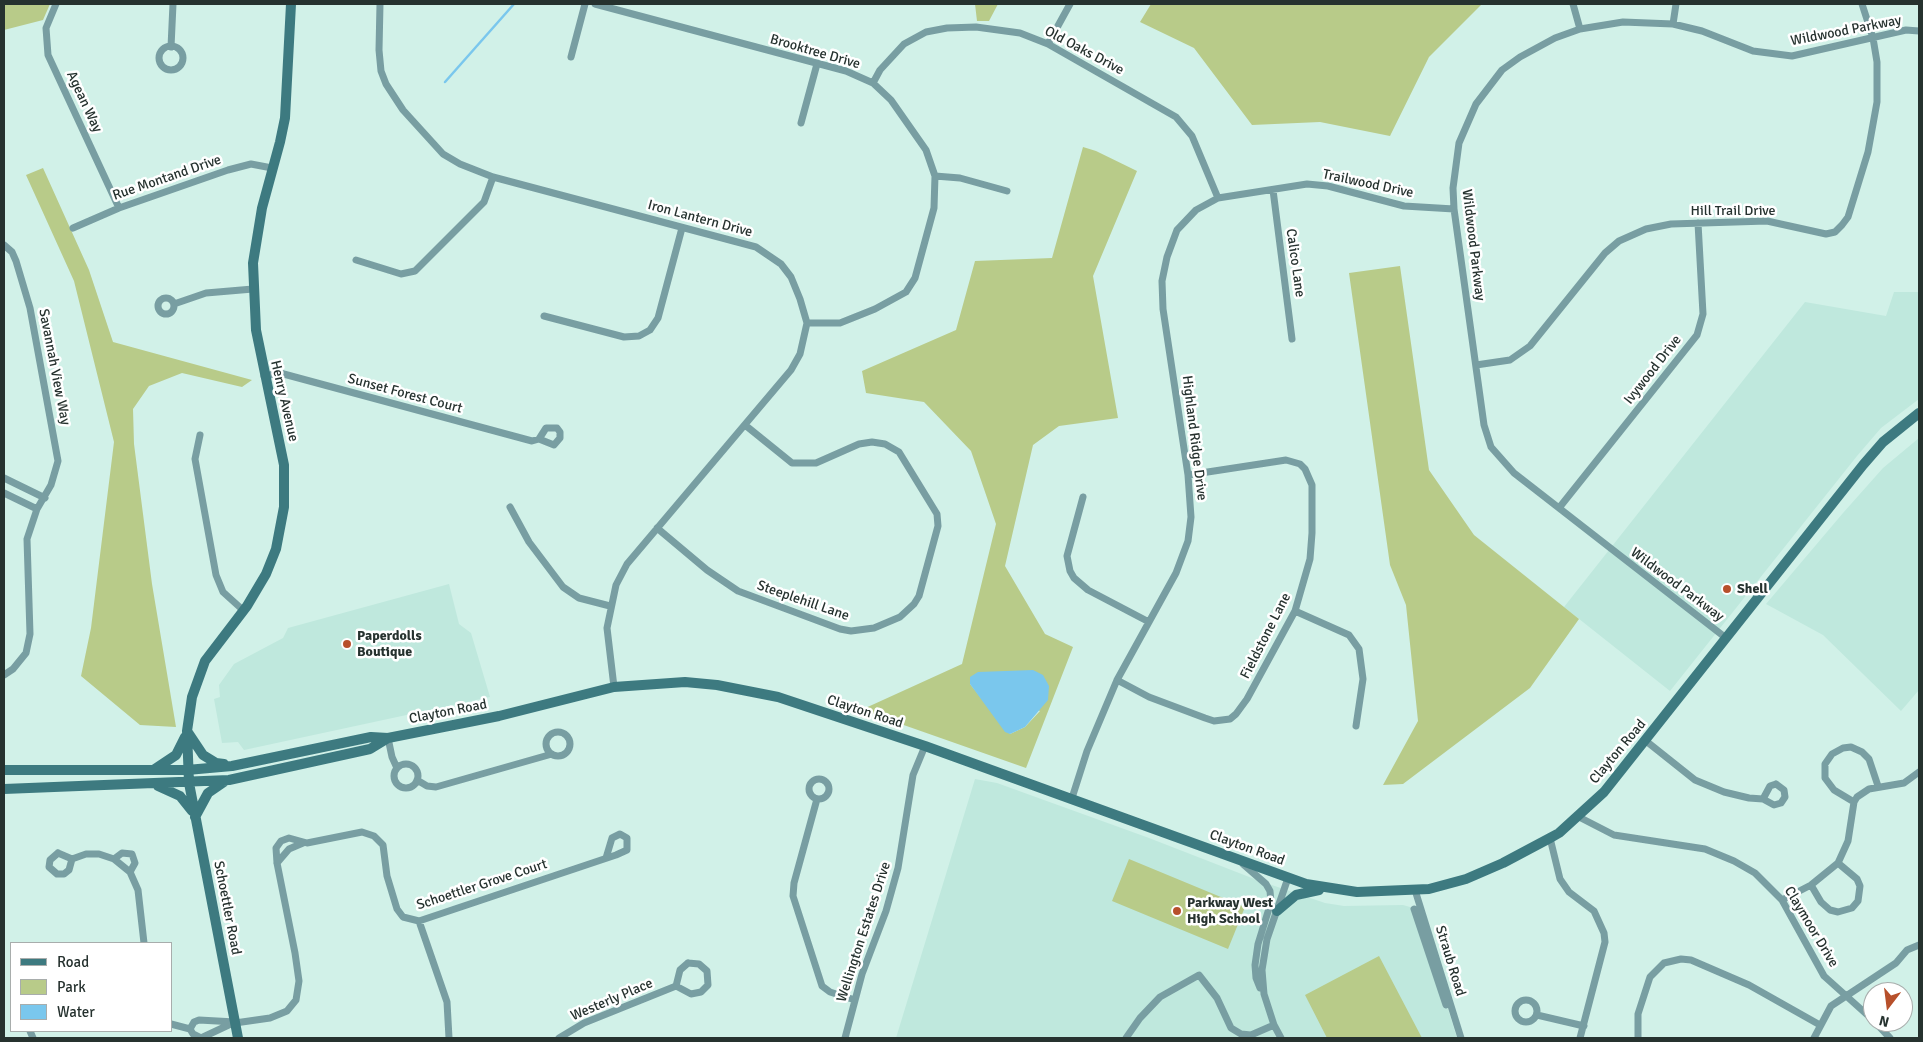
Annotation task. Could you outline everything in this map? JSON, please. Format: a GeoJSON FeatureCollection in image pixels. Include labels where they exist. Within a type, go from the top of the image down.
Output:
{"type":"FeatureCollection","features":[{"type":"Feature","properties":{"kind":"main road","name":"Henry Avenue"},"geometry":{"type":"LineString","coordinates":[[189,783],[187,731],[192,697],[205,661],[244,611],[266,574],[276,550],[284,507],[284,464],[264,376],[256,330],[253,289],[256,236],[280,142],[288,93],[291,4]]}},
{"type":"Feature","properties":{"kind":"main road","name":"Clayton Road"},"geometry":{"type":"LineString","coordinates":[[4,770],[188,770],[232,766],[371,737],[388,738],[499,716],[614,687],[685,682],[750,690],[778,697],[1072,798],[1288,878],[1328,889],[1382,892],[1429,889],[1466,878],[1503,863],[1550,838],[1604,792],[1863,465],[1883,442],[1919,413]]}},
{"type":"Feature","properties":{"kind":"main road"},"geometry":{"type":"LineString","coordinates":[[187,731],[203,755],[216,763],[232,766]]}},
{"type":"Feature","properties":{"kind":"main road"},"geometry":{"type":"LineString","coordinates":[[154,770],[176,755],[187,731]]}},
{"type":"Feature","properties":{"kind":"main road","name":"Clayton Road"},"geometry":{"type":"LineString","coordinates":[[4,789],[229,780],[370,749],[388,738]]}},
{"type":"Feature","properties":{"kind":"main road"},"geometry":{"type":"LineString","coordinates":[[155,784],[180,796],[195,816],[208,793],[216,786],[229,780]]}},
{"type":"Feature","properties":{"kind":"main road","name":"Schoettler Road"},"geometry":{"type":"LineString","coordinates":[[189,783],[238,1038]]}},
{"type":"Feature","properties":{"kind":"main road"},"geometry":{"type":"LineString","coordinates":[[1277,911],[1296,895],[1328,889]]}},
{"type":"Feature","properties":{"kind":"street","name":"Agean Way"},"geometry":{"type":"LineString","coordinates":[[56,4],[46,28],[48,55],[119,208]]}},
{"type":"Feature","properties":{"kind":"street"},"geometry":{"type":"LineString","coordinates":[[171,47],[173,4]]}},
{"type":"Feature","properties":{"kind":"street","name":"Iron Lantern Drive"},"geometry":{"type":"LineString","coordinates":[[380,4],[381,71],[403,110],[443,154],[460,164],[493,176],[756,247],[771,255],[791,277],[800,299],[807,323],[800,354],[791,370],[627,564],[616,585],[606,628],[614,687]]}},
{"type":"Feature","properties":{"kind":"street"},"geometry":{"type":"LineString","coordinates":[[571,57],[585,4]]}},
{"type":"Feature","properties":{"kind":"street","name":"Brooktree Drive"},"geometry":{"type":"LineString","coordinates":[[595,4],[846,71],[873,83],[891,100],[926,150],[935,176],[934,208],[915,278],[906,292],[875,309],[840,323],[807,323]]}},
{"type":"Feature","properties":{"kind":"street"},"geometry":{"type":"LineString","coordinates":[[1048,44],[1070,4]]}},
{"type":"Feature","properties":{"kind":"street"},"geometry":{"type":"LineString","coordinates":[[1573,4],[1580,29]]}},
{"type":"Feature","properties":{"kind":"street"},"geometry":{"type":"LineString","coordinates":[[1673,24],[1676,4]]}},
{"type":"Feature","properties":{"kind":"street","name":"Hill Trail Drive"},"geometry":{"type":"LineString","coordinates":[[1476,365],[1510,360],[1530,346],[1606,252],[1619,241],[1646,229],[1671,224],[1767,221],[1826,234],[1835,232],[1848,217],[1874,124],[1878,88],[1874,38],[1862,4]]}},
{"type":"Feature","properties":{"kind":"street","name":"Wildwood Parkway"},"geometry":{"type":"LineString","coordinates":[[1726,638],[1514,473],[1491,447],[1484,425],[1454,209],[1452,188],[1460,142],[1467,122],[1488,86],[1502,70],[1520,57],[1555,38],[1580,29],[1623,22],[1673,24],[1770,55],[1792,56],[1906,30],[1919,30]]}},
{"type":"Feature","properties":{"kind":"street","name":"Old Oaks Drive"},"geometry":{"type":"LineString","coordinates":[[873,83],[880,70],[904,44],[936,30],[976,27],[1020,33],[1048,44],[1176,118],[1192,136],[1218,198]]}},
{"type":"Feature","properties":{"kind":"street"},"geometry":{"type":"LineString","coordinates":[[801,123],[817,64]]}},
{"type":"Feature","properties":{"kind":"street","name":"Rue Montand Drive"},"geometry":{"type":"LineString","coordinates":[[73,228],[119,208],[243,166],[250,164],[272,168]]}},
{"type":"Feature","properties":{"kind":"street"},"geometry":{"type":"LineString","coordinates":[[356,260],[401,274],[415,271],[484,202],[493,176]]}},
{"type":"Feature","properties":{"kind":"street"},"geometry":{"type":"LineString","coordinates":[[935,176],[960,178],[1007,191]]}},
{"type":"Feature","properties":{"kind":"street","name":"Trailwood Drive"},"geometry":{"type":"LineString","coordinates":[[1218,198],[1307,184],[1328,186],[1404,206],[1454,209]]}},
{"type":"Feature","properties":{"kind":"street","name":"Calico Lane"},"geometry":{"type":"LineString","coordinates":[[1273,190],[1292,339]]}},
{"type":"Feature","properties":{"kind":"street","name":"Highland Ridge Drive"},"geometry":{"type":"LineString","coordinates":[[1072,798],[1087,751],[1118,680],[1176,573],[1185,549],[1191,517],[1188,475],[1163,309],[1162,281],[1167,257],[1177,230],[1196,210],[1218,198]]}},
{"type":"Feature","properties":{"kind":"street","name":"Ivywood Drive"},"geometry":{"type":"LineString","coordinates":[[1559,508],[1697,335],[1703,314],[1698,223]]}},
{"type":"Feature","properties":{"kind":"street"},"geometry":{"type":"LineString","coordinates":[[544,316],[624,337],[639,336],[650,330],[658,318],[682,228]]}},
{"type":"Feature","properties":{"kind":"street","name":"Savannah View Way"},"geometry":{"type":"LineString","coordinates":[[4,245],[12,252],[25,289],[57,448],[57,471],[45,498],[37,509],[27,539],[30,634],[26,653],[13,669],[4,675]]}},
{"type":"Feature","properties":{"kind":"street"},"geometry":{"type":"LineString","coordinates":[[174,304],[206,294],[253,289]]}},
{"type":"Feature","properties":{"kind":"street","name":"Sunset Forest Court"},"geometry":{"type":"LineString","coordinates":[[264,376],[280,373],[532,441],[539,439]]}},
{"type":"Feature","properties":{"kind":"street","name":"Steeplehill Lane"},"geometry":{"type":"LineString","coordinates":[[657,528],[707,570],[738,591],[840,629],[850,631],[874,628],[900,617],[914,604],[919,596],[938,526],[937,514],[899,452],[885,444],[872,442],[859,444],[816,463],[792,463],[745,425]]}},
{"type":"Feature","properties":{"kind":"street"},"geometry":{"type":"LineString","coordinates":[[200,434],[195,459],[216,575],[223,592],[244,611]]}},
{"type":"Feature","properties":{"kind":"street","name":"Fieldstone Lane"},"geometry":{"type":"LineString","coordinates":[[1118,680],[1149,697],[1214,721],[1230,719],[1247,699],[1295,611],[1310,559],[1312,485],[1306,469],[1300,464],[1286,460],[1188,475]]}},
{"type":"Feature","properties":{"kind":"street"},"geometry":{"type":"LineString","coordinates":[[4,478],[45,498]]}},
{"type":"Feature","properties":{"kind":"street"},"geometry":{"type":"LineString","coordinates":[[4,493],[37,509]]}},
{"type":"Feature","properties":{"kind":"street"},"geometry":{"type":"LineString","coordinates":[[1083,497],[1067,556],[1070,571],[1074,578],[1088,590],[1149,622]]}},
{"type":"Feature","properties":{"kind":"street"},"geometry":{"type":"LineString","coordinates":[[510,507],[529,542],[563,587],[579,598],[610,606]]}},
{"type":"Feature","properties":{"kind":"street"},"geometry":{"type":"LineString","coordinates":[[1295,611],[1348,635],[1359,649],[1363,679],[1356,726]]}},
{"type":"Feature","properties":{"kind":"street"},"geometry":{"type":"LineString","coordinates":[[388,738],[392,757],[397,768],[394,779],[401,788],[412,786],[417,780],[417,772],[412,766],[404,765],[397,768]]}},
{"type":"Feature","properties":{"kind":"street"},"geometry":{"type":"LineString","coordinates":[[1646,741],[1695,780],[1724,792],[1763,799]]}},
{"type":"Feature","properties":{"kind":"street","name":"Wellington Estates Drive"},"geometry":{"type":"LineString","coordinates":[[845,1038],[855,1000],[896,876],[913,775],[925,746]]}},
{"type":"Feature","properties":{"kind":"street"},"geometry":{"type":"LineString","coordinates":[[1854,802],[1834,790],[1825,778],[1825,764],[1832,754],[1843,748],[1852,748],[1862,752],[1869,759],[1878,786]]}},
{"type":"Feature","properties":{"kind":"street"},"geometry":{"type":"LineString","coordinates":[[417,780],[427,786],[436,787],[552,754]]}},
{"type":"Feature","properties":{"kind":"street"},"geometry":{"type":"LineString","coordinates":[[1782,900],[1811,886],[1838,863],[1848,841],[1854,802],[1862,792],[1878,786],[1904,782],[1919,772]]}},
{"type":"Feature","properties":{"kind":"street"},"geometry":{"type":"LineString","coordinates":[[817,799],[794,883],[793,896],[822,986],[830,992],[855,1000]]}},
{"type":"Feature","properties":{"kind":"street","name":"Claymoor Drive"},"geometry":{"type":"LineString","coordinates":[[1577,816],[1614,835],[1705,849],[1734,861],[1755,874],[1782,900],[1818,968],[1863,1011]]}},
{"type":"Feature","properties":{"kind":"street","name":"Schoettler Grove Court"},"geometry":{"type":"LineString","coordinates":[[277,863],[289,849],[305,842],[362,832],[374,836],[382,845],[387,876],[397,909],[403,917],[419,921],[606,858]]}},
{"type":"Feature","properties":{"kind":"street","name":"Schoettler Grove Court"},"geometry":{"type":"LineString","coordinates":[[235,1022],[270,1018],[287,1011],[296,1000],[299,981],[277,863],[276,848],[281,841],[288,838],[305,842]]}},
{"type":"Feature","properties":{"kind":"street"},"geometry":{"type":"LineString","coordinates":[[1550,838],[1560,879],[1569,892],[1594,911],[1604,933],[1605,942],[1580,1038]]}},
{"type":"Feature","properties":{"kind":"street"},"geometry":{"type":"LineString","coordinates":[[114,859],[122,852],[132,854],[135,863],[130,872]]}},
{"type":"Feature","properties":{"kind":"street"},"geometry":{"type":"LineString","coordinates":[[72,859],[86,854],[99,854],[114,859],[130,872],[138,890],[144,942]]}},
{"type":"Feature","properties":{"kind":"street"},"geometry":{"type":"LineString","coordinates":[[1239,860],[1266,884],[1270,891],[1271,902],[1258,944],[1256,978],[1264,994],[1274,1026],[1281,1038]]}},
{"type":"Feature","properties":{"kind":"street"},"geometry":{"type":"LineString","coordinates":[[1811,886],[1821,902],[1830,910],[1838,912],[1852,908],[1858,900],[1860,886],[1857,879],[1838,863]]}},
{"type":"Feature","properties":{"kind":"street"},"geometry":{"type":"LineString","coordinates":[[1264,994],[1262,970],[1267,939],[1288,878]]}},
{"type":"Feature","properties":{"kind":"street","name":"Straub Road"},"geometry":{"type":"LineString","coordinates":[[1415,890],[1461,1038]]}},
{"type":"Feature","properties":{"kind":"street"},"geometry":{"type":"LineString","coordinates":[[1414,909],[1457,1038]]}},
{"type":"Feature","properties":{"kind":"street"},"geometry":{"type":"LineString","coordinates":[[419,921],[447,1002],[449,1038]]}},
{"type":"Feature","properties":{"kind":"street"},"geometry":{"type":"LineString","coordinates":[[1814,1038],[1831,1006],[1896,963],[1907,950],[1919,945]]}},
{"type":"Feature","properties":{"kind":"street"},"geometry":{"type":"LineString","coordinates":[[1638,1038],[1638,1014],[1650,977],[1664,963],[1681,959],[1690,960],[1749,985],[1820,1025]]}},
{"type":"Feature","properties":{"kind":"street"},"geometry":{"type":"LineString","coordinates":[[688,964],[699,964],[707,971],[708,985],[701,992],[691,994],[676,986],[680,970],[688,964]]}},
{"type":"Feature","properties":{"kind":"street"},"geometry":{"type":"LineString","coordinates":[[1126,1038],[1140,1018],[1160,997],[1180,983],[1199,975],[1217,998],[1231,1028],[1241,1034],[1251,1035],[1274,1026]]}},
{"type":"Feature","properties":{"kind":"street","name":"Westerly Place"},"geometry":{"type":"LineString","coordinates":[[559,1038],[584,1023],[676,986]]}},
{"type":"Feature","properties":{"kind":"street"},"geometry":{"type":"LineString","coordinates":[[1537,1015],[1584,1026]]}},
{"type":"Feature","properties":{"kind":"street"},"geometry":{"type":"LineString","coordinates":[[190,1029],[194,1022],[199,1020],[235,1022]]}},
{"type":"Feature","properties":{"kind":"street"},"geometry":{"type":"LineString","coordinates":[[172,1024],[190,1029],[193,1034],[201,1038],[235,1022]]}},
{"type":"Feature","properties":{"kind":"shaded area"},"geometry":{"type":"Polygon","coordinates":[[[1894,292],[1919,292],[1919,399],[1881,428],[1857,456],[1670,691],[1564,607],[1805,302],[1886,316],[1894,292]]]}},
{"type":"Feature","properties":{"kind":"shaded area"},"geometry":{"type":"Polygon","coordinates":[[[1919,438],[1919,690],[1901,711],[1823,635],[1766,604],[1883,468],[1919,438]]]}},
{"type":"Feature","properties":{"kind":"shaded area"},"geometry":{"type":"Polygon","coordinates":[[[449,584],[459,624],[471,633],[490,697],[244,750],[238,742],[222,743],[214,699],[220,697],[219,685],[234,664],[283,638],[288,628],[449,584]]]}},
{"type":"Feature","properties":{"kind":"shaded area","name":"Parkway West High School"},"geometry":{"type":"Polygon","coordinates":[[[975,779],[997,783],[1149,838],[1257,880],[1325,903],[1344,906],[1403,905],[1417,909],[1457,1038],[896,1038],[975,779]]]}},
{"type":"Feature","properties":{"kind":"green space"},"geometry":{"type":"Polygon","coordinates":[[[4,4],[50,4],[43,20],[4,30],[4,4]]]}},
{"type":"Feature","properties":{"kind":"green space"},"geometry":{"type":"Polygon","coordinates":[[[975,4],[998,4],[989,21],[977,21],[975,4]]]}},
{"type":"Feature","properties":{"kind":"green space"},"geometry":{"type":"Polygon","coordinates":[[[1151,4],[1482,4],[1429,57],[1390,136],[1320,122],[1252,125],[1194,48],[1140,22],[1151,4]]]}},
{"type":"Feature","properties":{"kind":"green space"},"geometry":{"type":"Polygon","coordinates":[[[1083,147],[1096,151],[1137,171],[1093,276],[1118,418],[1059,426],[1033,445],[1005,566],[1045,634],[1073,647],[1026,768],[861,710],[962,664],[996,524],[971,451],[924,402],[866,393],[862,371],[956,330],[975,261],[1052,258],[1083,147]],[[970,684],[1010,734],[1025,727],[1040,711],[970,684]]]}},
{"type":"Feature","properties":{"kind":"green space"},"geometry":{"type":"Polygon","coordinates":[[[43,168],[89,270],[113,342],[252,380],[242,387],[182,373],[149,386],[133,409],[134,444],[152,584],[176,727],[140,725],[81,676],[91,628],[114,442],[74,281],[26,175],[43,168]]]}},
{"type":"Feature","properties":{"kind":"green space"},"geometry":{"type":"Polygon","coordinates":[[[1400,266],[1429,470],[1474,535],[1579,619],[1530,688],[1403,784],[1383,785],[1418,721],[1406,605],[1390,565],[1349,273],[1400,266]]]}},
{"type":"Feature","properties":{"kind":"green space"},"geometry":{"type":"Polygon","coordinates":[[[1129,859],[1245,907],[1228,949],[1112,901],[1129,859]]]}},
{"type":"Feature","properties":{"kind":"green space"},"geometry":{"type":"Polygon","coordinates":[[[1379,956],[1422,1038],[1327,1038],[1305,995],[1379,956]]]}},
{"type":"Feature","properties":{"kind":"water"},"geometry":{"type":"Polygon","coordinates":[[[1033,670],[1043,675],[1049,686],[1048,700],[1025,727],[1010,734],[1005,732],[970,684],[970,677],[978,672],[1033,670]]]}},
{"type":"Feature","properties":{"kind":"waterway"},"geometry":{"type":"LineString","coordinates":[[445,82],[514,4]]}},
{"type":"Feature","properties":{"kind":"place","name":"Shell"},"geometry":{"type":"Point","coordinates":[1727,589]}},
{"type":"Feature","properties":{"kind":"place","name":"Paperdolls Boutique"},"geometry":{"type":"Point","coordinates":[347,644]}},
{"type":"Feature","properties":{"kind":"place","name":"Parkway West High School"},"geometry":{"type":"Point","coordinates":[1177,911]}}]}
